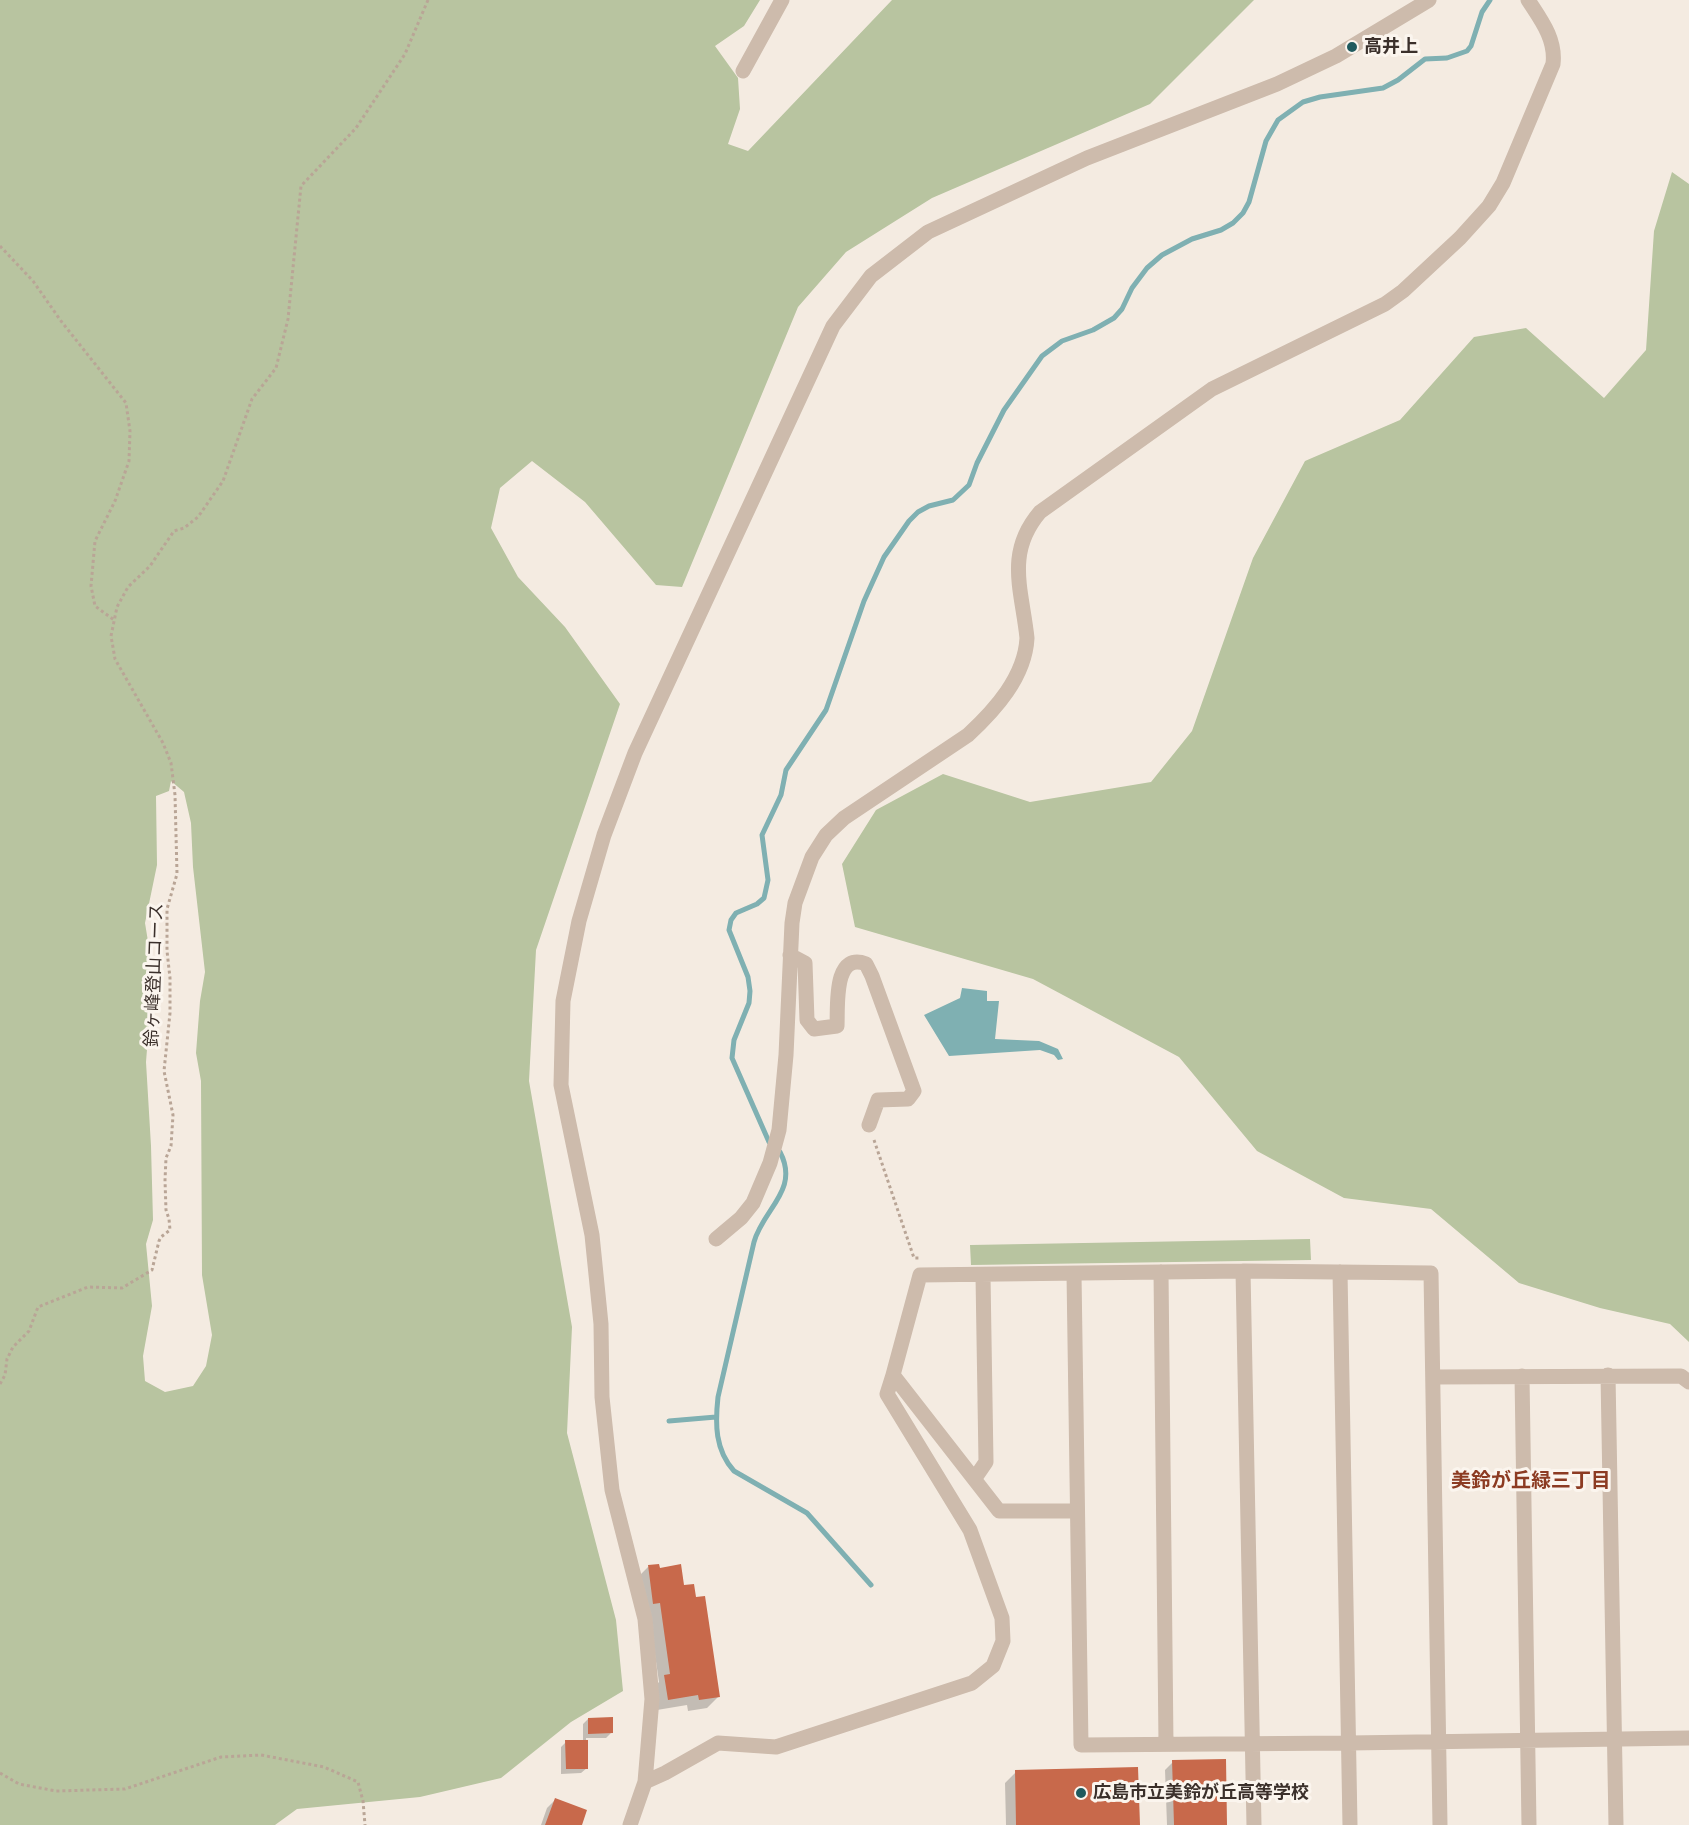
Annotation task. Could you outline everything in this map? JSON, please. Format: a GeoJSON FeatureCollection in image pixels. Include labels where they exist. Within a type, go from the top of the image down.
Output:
{"type":"FeatureCollection","features":[{"type":"Feature","properties":{"kind":"street"},"geometry":{"type":"LineString","coordinates":[[743,71],[782,0]]}},
{"type":"Feature","properties":{"kind":"street"},"geometry":{"type":"LineString","coordinates":[[630,1825],[645,1782],[652,1699],[645,1619],[612,1490],[602,1397],[601,1324],[592,1235],[561,1085],[563,1001],[579,921],[604,835],[635,753],[833,326],[871,276],[928,232],[1087,159],[1277,84],[1336,56],[1429,0]]}},
{"type":"Feature","properties":{"kind":"street"},"geometry":{"type":"LineString","coordinates":[[716,1239],[741,1218],[753,1203],[770,1163],[779,1130],[795,903],[812,857],[826,835],[856,809],[968,735],[1011,686],[1027,650],[1028,638],[1018,563],[1019,550],[1029,527],[1040,512],[1212,390],[1376,309],[1397,296],[1460,238],[1489,206],[1507,173],[1554,64],[1554,51],[1550,37],[1528,0]]}},
{"type":"Feature","properties":{"kind":"street"},"geometry":{"type":"LineString","coordinates":[[790,955],[805,963],[807,1020],[814,1029],[837,1026],[840,981],[843,970],[850,963],[858,961],[866,964],[872,976],[914,1091],[908,1099],[878,1100],[869,1125]]}},
{"type":"Feature","properties":{"kind":"street"},"geometry":{"type":"LineString","coordinates":[[645,1782],[718,1743],[776,1747],[972,1683],[993,1666],[1003,1641],[1002,1618],[966,1522],[887,1394],[920,1275],[1243,1271],[1431,1273],[1440,1825]]}},
{"type":"Feature","properties":{"kind":"street"},"geometry":{"type":"LineString","coordinates":[[1243,1271],[1254,1825]]}},
{"type":"Feature","properties":{"kind":"street"},"geometry":{"type":"LineString","coordinates":[[1161,1272],[1166,1744]]}},
{"type":"Feature","properties":{"kind":"street"},"geometry":{"type":"LineString","coordinates":[[1340,1272],[1350,1825]]}},
{"type":"Feature","properties":{"kind":"street"},"geometry":{"type":"LineString","coordinates":[[1074,1274],[1081,1745],[1689,1738]]}},
{"type":"Feature","properties":{"kind":"street"},"geometry":{"type":"LineString","coordinates":[[975,1478],[986,1462],[983,1276]]}},
{"type":"Feature","properties":{"kind":"street"},"geometry":{"type":"LineString","coordinates":[[893,1375],[999,1511],[1077,1511]]}},
{"type":"Feature","properties":{"kind":"street"},"geometry":{"type":"LineString","coordinates":[[1608,1375],[1616,1825]]}},
{"type":"Feature","properties":{"kind":"street"},"geometry":{"type":"LineString","coordinates":[[1522,1376],[1528,1825]]}},
{"type":"Feature","properties":{"kind":"street"},"geometry":{"type":"LineString","coordinates":[[1433,1377],[1682,1376],[1689,1382]]}},
{"type":"Feature","properties":{"kind":"path","name":"鈴ヶ峰登山コース"},"geometry":{"type":"LineString","coordinates":[[0,1384],[5,1375],[7,1359],[13,1347],[29,1330],[38,1307],[88,1287],[122,1288],[152,1270],[159,1241],[170,1230],[170,1219],[166,1210],[165,1180],[166,1158],[171,1146],[173,1115],[164,1071],[170,1013],[170,978],[166,951],[167,909],[177,874],[175,795],[171,763],[163,743],[115,659],[111,636],[117,607],[128,587],[150,566],[174,531],[184,528],[198,517],[224,481],[252,399],[276,368],[293,288],[301,186],[356,128],[405,54],[428,0]]}},
{"type":"Feature","properties":{"kind":"path"},"geometry":{"type":"LineString","coordinates":[[0,246],[33,281],[61,321],[126,403],[130,431],[129,461],[115,501],[95,541],[91,586],[95,606],[114,620]]}},
{"type":"Feature","properties":{"kind":"path"},"geometry":{"type":"LineString","coordinates":[[869,1125],[914,1258],[926,1258]]}},
{"type":"Feature","properties":{"kind":"path"},"geometry":{"type":"LineString","coordinates":[[0,1773],[19,1784],[56,1791],[125,1789],[221,1757],[261,1755],[324,1767],[358,1782],[363,1801],[365,1825]]}},
{"type":"Feature","properties":{"kind":"green space"},"geometry":{"type":"Polygon","coordinates":[[[0,0],[760,0],[744,26],[715,46],[738,78],[740,109],[728,144],[748,151],[892,0],[1254,0],[1150,104],[932,198],[846,252],[798,307],[682,587],[656,585],[585,502],[532,461],[500,488],[491,528],[518,577],[565,627],[620,704],[536,950],[529,1081],[572,1327],[567,1433],[616,1620],[623,1691],[571,1722],[501,1778],[420,1797],[297,1809],[275,1825],[0,1825],[0,0]],[[171,781],[169,791],[156,796],[157,865],[145,923],[153,972],[146,1062],[153,1220],[146,1244],[152,1306],[143,1356],[145,1381],[165,1392],[193,1386],[206,1366],[212,1335],[202,1275],[201,1081],[196,1053],[205,972],[193,867],[191,823],[184,792],[171,781]]]}},
{"type":"Feature","properties":{"kind":"green space"},"geometry":{"type":"Polygon","coordinates":[[[1672,172],[1689,184],[1689,1342],[1670,1324],[1600,1308],[1519,1283],[1431,1209],[1344,1198],[1257,1151],[1179,1057],[1033,979],[855,927],[842,864],[876,810],[943,774],[1030,802],[1151,782],[1192,731],[1253,558],[1305,461],[1400,420],[1474,337],[1526,328],[1604,398],[1646,350],[1654,231],[1672,172]]]}},
{"type":"Feature","properties":{"kind":"green space"},"geometry":{"type":"Polygon","coordinates":[[[1310,1239],[1311,1260],[971,1265],[970,1245],[1310,1239]]]}},
{"type":"Feature","properties":{"kind":"water"},"geometry":{"type":"Polygon","coordinates":[[[962,988],[987,991],[987,1001],[999,1001],[995,1039],[1039,1041],[1058,1049],[1063,1059],[1058,1060],[1054,1055],[1040,1050],[949,1056],[924,1015],[960,998],[962,988]]]}},
{"type":"Feature","properties":{"kind":"building"},"geometry":{"type":"Polygon","coordinates":[[[659,1564],[660,1568],[681,1564],[684,1585],[694,1584],[696,1597],[705,1596],[720,1697],[699,1700],[698,1695],[668,1700],[664,1675],[670,1674],[660,1603],[653,1604],[648,1565],[659,1564]]]}},
{"type":"Feature","properties":{"kind":"building"},"geometry":{"type":"Polygon","coordinates":[[[613,1717],[613,1733],[588,1734],[588,1718],[613,1717]]]}},
{"type":"Feature","properties":{"kind":"building"},"geometry":{"type":"Polygon","coordinates":[[[565,1740],[588,1740],[588,1769],[566,1769],[565,1740]]]}},
{"type":"Feature","properties":{"kind":"building"},"geometry":{"type":"Polygon","coordinates":[[[1226,1759],[1227,1825],[1174,1825],[1172,1760],[1226,1759]]]}},
{"type":"Feature","properties":{"kind":"building"},"geometry":{"type":"Polygon","coordinates":[[[1138,1767],[1140,1825],[1016,1825],[1015,1770],[1138,1767]]]}},
{"type":"Feature","properties":{"kind":"building"},"geometry":{"type":"Polygon","coordinates":[[[555,1798],[587,1810],[582,1825],[545,1825],[555,1798]]]}},
{"type":"Feature","properties":{"kind":"waterway"},"geometry":{"type":"LineString","coordinates":[[769,1142],[732,1058],[734,1040],[749,1003],[750,991],[748,977],[729,930],[731,920],[736,913],[757,904],[764,898],[768,880],[762,835],[781,795],[786,770],[826,710],[864,601],[884,557],[918,512],[929,506],[953,500],[969,485],[977,463],[1004,410],[1042,356],[1062,341],[1093,330],[1114,318],[1147,268],[1162,255],[1192,239],[1221,230],[1243,213],[1249,202],[1266,141],[1278,120],[1303,102],[1320,97],[1383,88],[1398,80],[1425,59],[1447,58],[1467,51],[1471,46],[1482,12],[1490,0]]}},
{"type":"Feature","properties":{"kind":"waterway"},"geometry":{"type":"LineString","coordinates":[[780,1152],[785,1165],[786,1177],[778,1199],[754,1242],[718,1397],[718,1436],[723,1454],[734,1471],[807,1513],[871,1585]]}},
{"type":"Feature","properties":{"kind":"waterway"},"geometry":{"type":"LineString","coordinates":[[669,1421],[716,1417]]}},
{"type":"Feature","properties":{"kind":"place","name":"高井上"},"geometry":{"type":"Point","coordinates":[1352,47]}},
{"type":"Feature","properties":{"kind":"place","name":"広島市立美鈴が丘高等学校"},"geometry":{"type":"Point","coordinates":[1081,1793]}},
{"type":"Feature","properties":{"kind":"district","name":"美鈴が丘緑三丁目"},"geometry":{"type":"Point","coordinates":[1531,1482]}}]}
